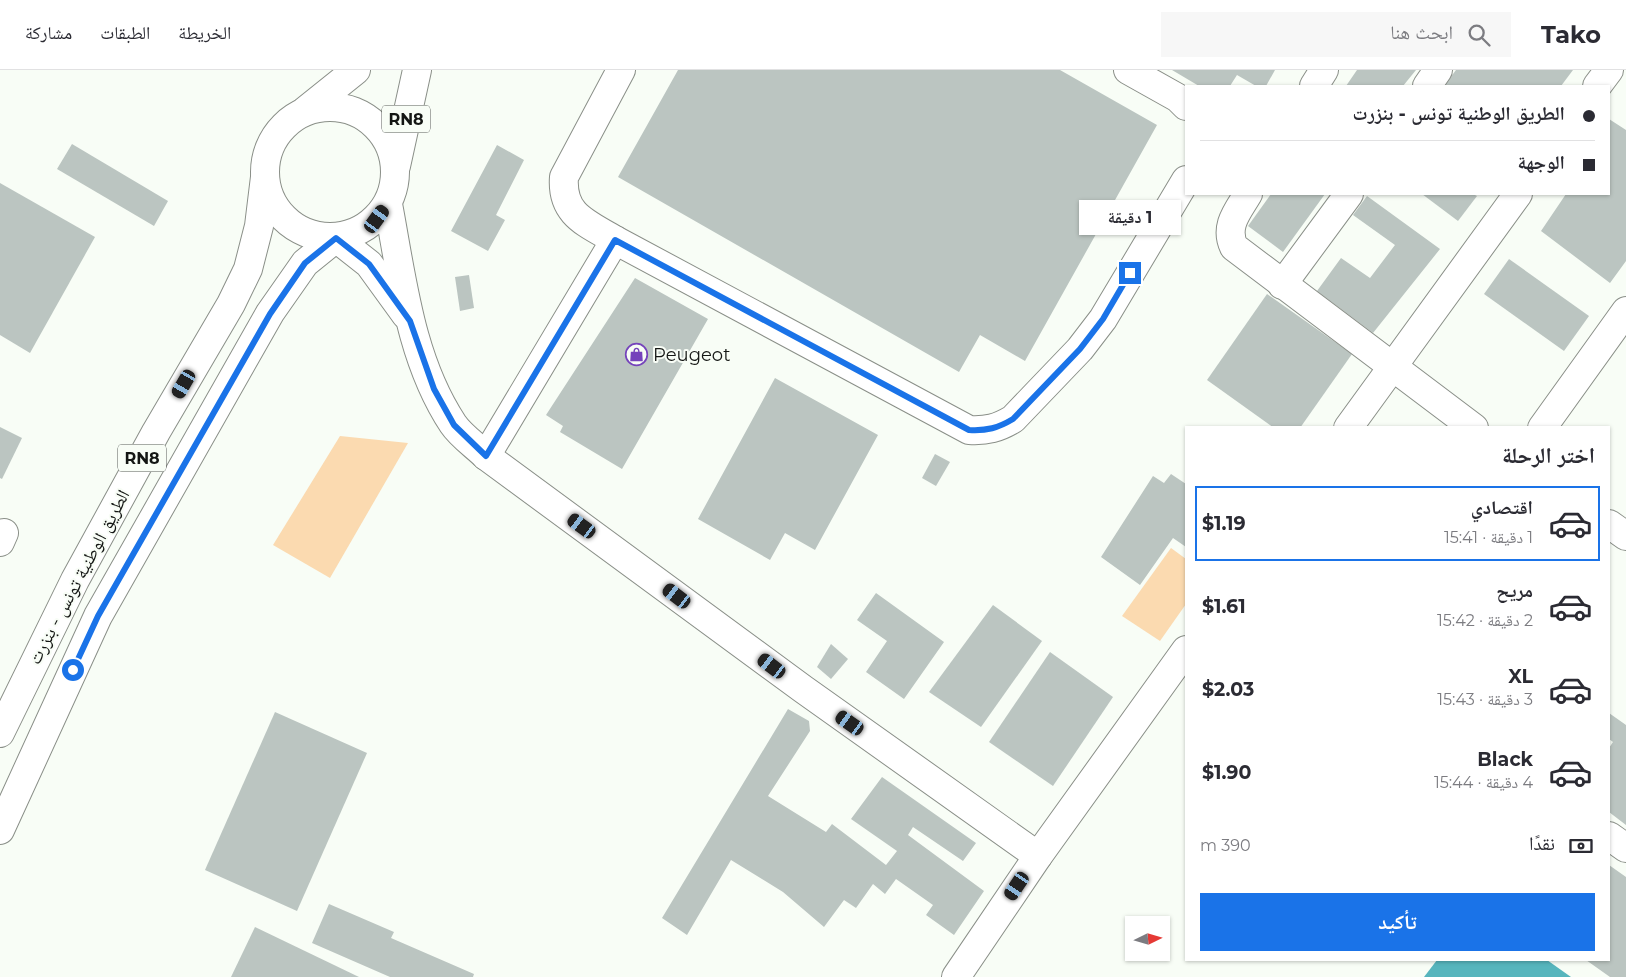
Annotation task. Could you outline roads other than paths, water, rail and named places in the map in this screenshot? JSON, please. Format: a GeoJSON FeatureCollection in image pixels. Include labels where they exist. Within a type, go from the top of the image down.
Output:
{"type":"FeatureCollection","features":[{"type":"Feature","properties":{"kind":"main road","name":"RN8"},"geometry":{"type":"LineString","coordinates":[[356,70],[284,125],[275,137],[266,158],[265,177],[271,202],[294,228],[315,237],[336,238],[359,232],[377,219],[388,204],[394,189],[396,168],[416,70]]}},
{"type":"Feature","properties":{"kind":"main road"},"geometry":{"type":"LineString","coordinates":[[620,70],[564,177],[563,189],[566,202],[573,212],[615,240],[969,430],[984,431],[1000,427],[1013,419],[1080,349],[1103,319],[1185,182]]}},
{"type":"Feature","properties":{"kind":"main road"},"geometry":{"type":"LineString","coordinates":[[1128,70],[1178,98],[1185,105]]}},
{"type":"Feature","properties":{"kind":"main road"},"geometry":{"type":"LineString","coordinates":[[1315,85],[1324,70]]}},
{"type":"Feature","properties":{"kind":"main road"},"geometry":{"type":"LineString","coordinates":[[1427,85],[1438,70]]}},
{"type":"Feature","properties":{"kind":"main road"},"geometry":{"type":"LineString","coordinates":[[1598,85],[1609,70]]}},
{"type":"Feature","properties":{"kind":"main road","name":"RN8"},"geometry":{"type":"LineString","coordinates":[[303,112],[325,106],[339,107],[361,114],[379,128],[390,146],[396,168]]}},
{"type":"Feature","properties":{"kind":"main road","name":"الطريق الوطنية تونس - بنزرت"},"geometry":{"type":"LineString","coordinates":[[0,733],[75,580],[156,432],[232,304],[248,269],[259,226],[265,177]]}},
{"type":"Feature","properties":{"kind":"main road"},"geometry":{"type":"LineString","coordinates":[[1247,195],[1231,224],[1231,240],[1240,253],[1471,426]]}},
{"type":"Feature","properties":{"kind":"main road"},"geometry":{"type":"LineString","coordinates":[[1282,285],[1347,195]]}},
{"type":"Feature","properties":{"kind":"main road"},"geometry":{"type":"LineString","coordinates":[[1349,426],[1517,195]]}},
{"type":"Feature","properties":{"kind":"main road"},"geometry":{"type":"LineString","coordinates":[[388,204],[410,321],[434,389],[454,425],[486,456],[804,689],[1038,856]]}},
{"type":"Feature","properties":{"kind":"main road"},"geometry":{"type":"LineString","coordinates":[[336,238],[369,264],[410,321]]}},
{"type":"Feature","properties":{"kind":"main road","name":"الطريق الوطنية تونس - بنزرت"},"geometry":{"type":"LineString","coordinates":[[0,830],[98,616],[260,331],[305,263],[336,238]]}},
{"type":"Feature","properties":{"kind":"main road"},"geometry":{"type":"LineString","coordinates":[[486,456],[615,240]]}},
{"type":"Feature","properties":{"kind":"main road"},"geometry":{"type":"LineString","coordinates":[[1543,426],[1626,311]]}},
{"type":"Feature","properties":{"kind":"main road"},"geometry":{"type":"LineString","coordinates":[[1610,525],[1626,536]]}},
{"type":"Feature","properties":{"kind":"main road"},"geometry":{"type":"LineString","coordinates":[[956,977],[1038,856],[1185,651]]}},
{"type":"Feature","properties":{"kind":"main road"},"geometry":{"type":"LineString","coordinates":[[1610,837],[1626,848]]}},
{"type":"Feature","properties":{"kind":"water"},"geometry":{"type":"Polygon","coordinates":[[[1436,961],[1548,961],[1571,977],[1424,977],[1436,961]]]}},
{"type":"Feature","properties":{"kind":"place","name":"Peugeot"},"geometry":{"type":"Point","coordinates":[637,355]}}]}
